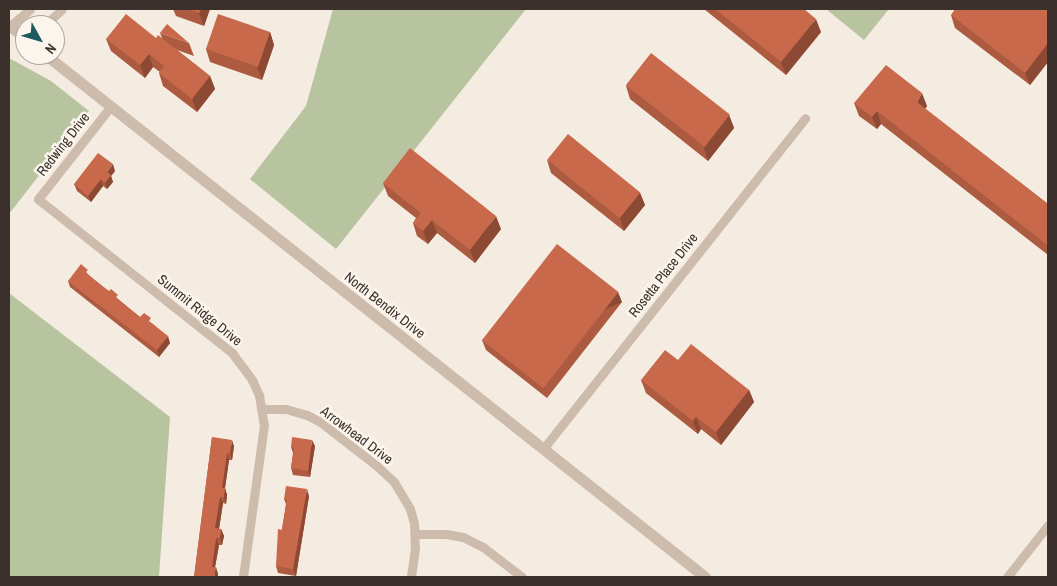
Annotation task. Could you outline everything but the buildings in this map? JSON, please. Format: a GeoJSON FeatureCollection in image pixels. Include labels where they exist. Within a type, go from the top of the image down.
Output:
{"type":"FeatureCollection","features":[{"type":"Feature","properties":{"kind":"street"},"geometry":{"type":"LineString","coordinates":[[9,26],[30,9]]}},
{"type":"Feature","properties":{"kind":"street","name":"North Bendix Drive"},"geometry":{"type":"LineString","coordinates":[[59,65],[705,577]]}},
{"type":"Feature","properties":{"kind":"street","name":"Redwing Drive"},"geometry":{"type":"LineString","coordinates":[[38,199],[110,106]]}},
{"type":"Feature","properties":{"kind":"street","name":"Rosetta Place Drive"},"geometry":{"type":"LineString","coordinates":[[543,449],[804,118]]}},
{"type":"Feature","properties":{"kind":"street","name":"Summit Ridge Drive"},"geometry":{"type":"LineString","coordinates":[[38,199],[232,353],[252,380],[262,409],[263,439],[243,577]]}},
{"type":"Feature","properties":{"kind":"street","name":"Arrowhead Drive"},"geometry":{"type":"LineString","coordinates":[[262,409],[286,409],[307,415],[378,466],[403,495],[410,508],[415,534],[410,577]]}},
{"type":"Feature","properties":{"kind":"street"},"geometry":{"type":"LineString","coordinates":[[1007,577],[1048,525]]}},
{"type":"Feature","properties":{"kind":"street"},"geometry":{"type":"LineString","coordinates":[[415,534],[446,534],[464,537],[483,547],[522,577]]}},
{"type":"Feature","properties":{"kind":"green space"},"geometry":{"type":"Polygon","coordinates":[[[333,9],[526,9],[336,249],[250,179],[306,106],[333,9]]]}},
{"type":"Feature","properties":{"kind":"green space"},"geometry":{"type":"Polygon","coordinates":[[[826,9],[889,9],[864,40],[826,9]]]}},
{"type":"Feature","properties":{"kind":"green space"},"geometry":{"type":"Polygon","coordinates":[[[9,58],[15,61],[15,65],[22,65],[51,81],[89,111],[9,214],[9,58]]]}},
{"type":"Feature","properties":{"kind":"green space"},"geometry":{"type":"Polygon","coordinates":[[[9,293],[170,417],[159,577],[9,577],[9,293]]]}}]}
